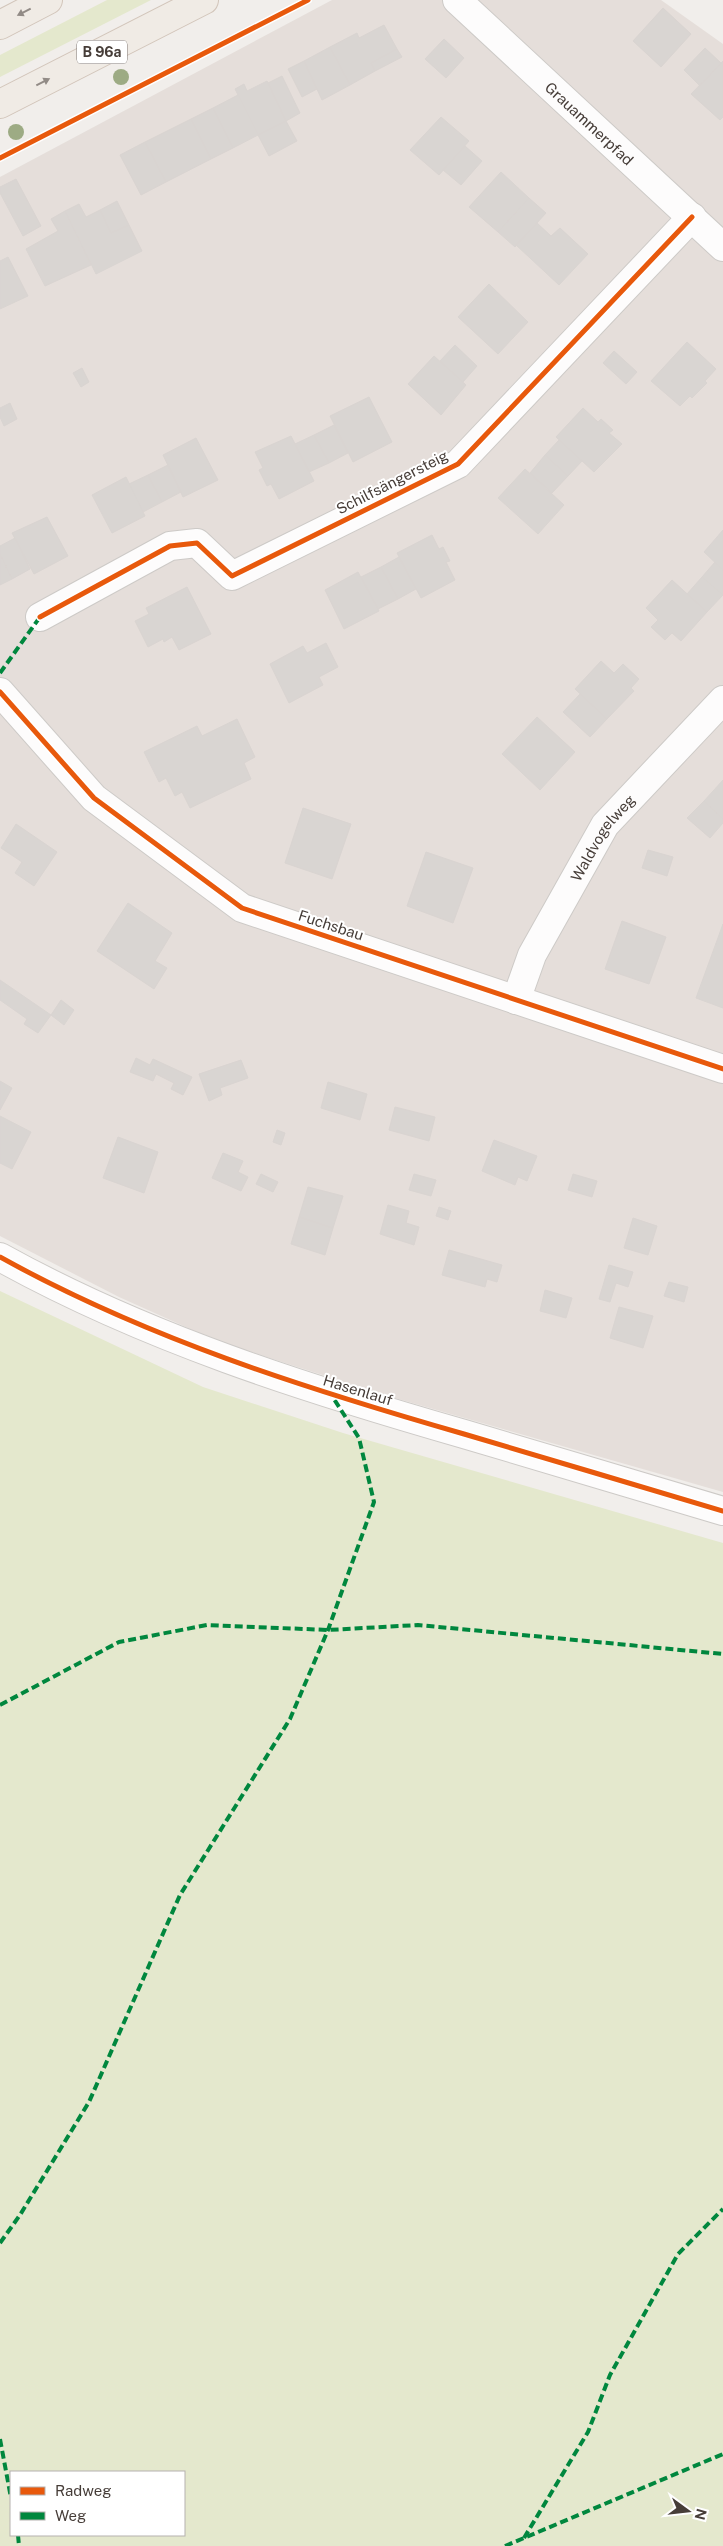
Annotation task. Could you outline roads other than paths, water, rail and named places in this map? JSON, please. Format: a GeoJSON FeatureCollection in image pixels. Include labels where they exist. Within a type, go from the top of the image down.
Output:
{"type":"FeatureCollection","features":[{"type":"Feature","properties":{"kind":"main road"},"geometry":{"type":"LineString","coordinates":[[0,25],[48,0]]}},
{"type":"Feature","properties":{"kind":"main road","name":"B 96a"},"geometry":{"type":"LineString","coordinates":[[0,104],[204,0]]}},
{"type":"Feature","properties":{"kind":"street","name":"Grauammerpfad"},"geometry":{"type":"LineString","coordinates":[[457,0],[723,247]]}},
{"type":"Feature","properties":{"kind":"street","name":"Schilfsängersteig"},"geometry":{"type":"LineString","coordinates":[[40,617],[170,546],[197,543],[232,576],[458,464],[692,218]]}},
{"type":"Feature","properties":{"kind":"street","name":"Fuchsbau"},"geometry":{"type":"LineString","coordinates":[[0,692],[94,798],[242,908],[723,1068]]}},
{"type":"Feature","properties":{"kind":"street","name":"Waldvogelweg"},"geometry":{"type":"LineString","coordinates":[[516,1000],[532,955],[605,825],[723,700]]}},
{"type":"Feature","properties":{"kind":"street","name":"Hasenlauf"},"geometry":{"type":"LineString","coordinates":[[0,1257],[40,1279],[195,1348],[332,1396],[723,1510]]}}]}
